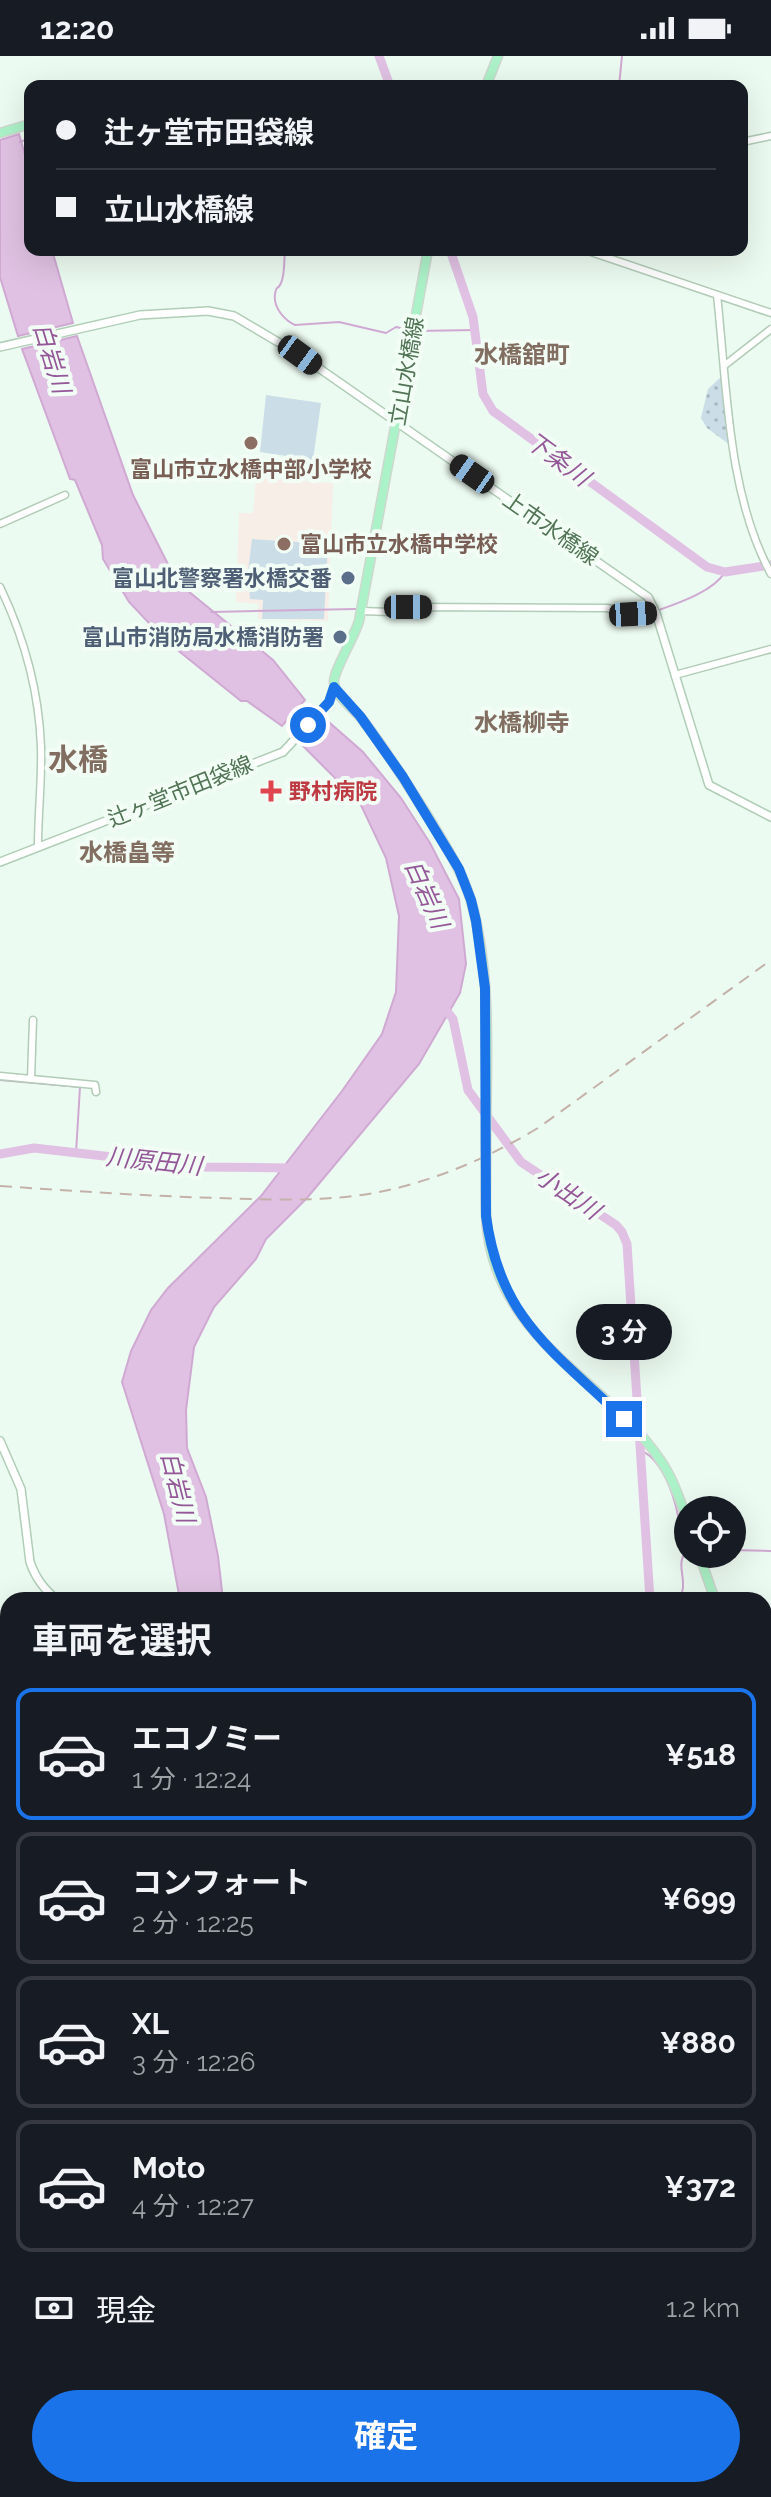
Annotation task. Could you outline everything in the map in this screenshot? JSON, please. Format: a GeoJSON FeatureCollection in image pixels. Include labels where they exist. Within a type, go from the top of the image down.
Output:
{"type":"FeatureCollection","features":[{"type":"Feature","properties":{"kind":"main road"},"geometry":{"type":"LineString","coordinates":[[488,80],[498,56]]}},
{"type":"Feature","properties":{"kind":"main road"},"geometry":{"type":"LineString","coordinates":[[0,133],[24,126]]}},
{"type":"Feature","properties":{"kind":"main road","name":"立山水橋線"},"geometry":{"type":"LineString","coordinates":[[334,687],[333,677],[352,642],[361,611],[427,256]]}},
{"type":"Feature","properties":{"kind":"main road","name":"上市水橋線"},"geometry":{"type":"LineString","coordinates":[[0,347],[134,317],[193,310],[234,316],[300,355],[648,597],[656,613],[709,785],[771,817]]}},
{"type":"Feature","properties":{"kind":"main road"},"geometry":{"type":"LineString","coordinates":[[334,687],[367,725],[403,777],[459,869],[471,900],[485,988],[486,1216],[491,1250],[513,1304],[536,1336],[648,1444],[671,1477],[678,1496]]}},
{"type":"Feature","properties":{"kind":"main road","name":"辻ヶ堂市田袋線"},"geometry":{"type":"LineString","coordinates":[[0,862],[278,754],[288,748],[329,702],[334,687]]}},
{"type":"Feature","properties":{"kind":"main road"},"geometry":{"type":"LineString","coordinates":[[0,1441],[21,1489],[30,1562],[34,1574],[48,1592]]}},
{"type":"Feature","properties":{"kind":"main road"},"geometry":{"type":"LineString","coordinates":[[704,1568],[712,1592]]}},
{"type":"Feature","properties":{"kind":"street"},"geometry":{"type":"LineString","coordinates":[[748,141],[771,136]]}},
{"type":"Feature","properties":{"kind":"street"},"geometry":{"type":"LineString","coordinates":[[603,256],[771,313]]}},
{"type":"Feature","properties":{"kind":"street"},"geometry":{"type":"LineString","coordinates":[[717,295],[741,495],[771,574]]}},
{"type":"Feature","properties":{"kind":"street"},"geometry":{"type":"LineString","coordinates":[[725,365],[771,329]]}},
{"type":"Feature","properties":{"kind":"street"},"geometry":{"type":"LineString","coordinates":[[0,524],[65,495]]}},
{"type":"Feature","properties":{"kind":"street"},"geometry":{"type":"LineString","coordinates":[[0,587],[21,639],[35,693],[41,749],[38,846]]}},
{"type":"Feature","properties":{"kind":"street"},"geometry":{"type":"LineString","coordinates":[[361,611],[390,612],[408,607],[607,608],[633,614],[656,613]]}},
{"type":"Feature","properties":{"kind":"street"},"geometry":{"type":"LineString","coordinates":[[675,675],[771,649]]}},
{"type":"Feature","properties":{"kind":"street"},"geometry":{"type":"LineString","coordinates":[[31,1079],[33,1020]]}},
{"type":"Feature","properties":{"kind":"street"},"geometry":{"type":"LineString","coordinates":[[0,1076],[95,1085],[96,1092]]}},
{"type":"Feature","properties":{"kind":"shaded area"},"geometry":{"type":"Polygon","coordinates":[[[721,377],[730,445],[707,428],[701,418],[708,389],[721,377]]]}},
{"type":"Feature","properties":{"kind":"shaded area"},"geometry":{"type":"Polygon","coordinates":[[[266,395],[321,403],[313,460],[260,452],[266,395]]]}},
{"type":"Feature","properties":{"kind":"shaded area","name":"富山市立水橋中学校"},"geometry":{"type":"Polygon","coordinates":[[[256,478],[333,483],[328,621],[258,619],[258,604],[236,602],[239,513],[253,513],[256,478]]]}},
{"type":"Feature","properties":{"kind":"shaded area"},"geometry":{"type":"Polygon","coordinates":[[[252,539],[328,544],[324,619],[262,619],[263,600],[250,599],[248,571],[252,539]]]}},
{"type":"Feature","properties":{"kind":"water"},"geometry":{"type":"Polygon","coordinates":[[[19,134],[24,151],[24,256],[54,256],[73,323],[18,336],[0,277],[0,140],[19,134]]]}},
{"type":"Feature","properties":{"kind":"water"},"geometry":{"type":"Polygon","coordinates":[[[77,336],[133,495],[177,582],[273,660],[305,700],[282,726],[247,701],[241,701],[165,640],[129,602],[103,559],[102,545],[75,480],[70,479],[22,349],[77,336]]]}},
{"type":"Feature","properties":{"kind":"water"},"geometry":{"type":"Polygon","coordinates":[[[314,709],[363,752],[401,798],[430,843],[459,899],[466,964],[460,993],[419,1064],[307,1198],[266,1239],[256,1259],[214,1307],[194,1347],[186,1410],[187,1448],[206,1497],[222,1592],[179,1592],[164,1514],[122,1382],[131,1351],[151,1310],[168,1288],[261,1196],[342,1091],[382,1034],[396,992],[399,916],[386,858],[360,803],[291,734],[314,709]]]}},
{"type":"Feature","properties":{"kind":"waterway","name":"下条川"},"geometry":{"type":"LineString","coordinates":[[379,56],[388,80]]}},
{"type":"Feature","properties":{"kind":"waterway"},"geometry":{"type":"LineString","coordinates":[[620,80],[622,56]]}},
{"type":"Feature","properties":{"kind":"waterway"},"geometry":{"type":"LineString","coordinates":[[20,142],[24,140]]}},
{"type":"Feature","properties":{"kind":"waterway"},"geometry":{"type":"LineString","coordinates":[[285,256],[283,276],[275,299],[280,312],[291,323],[339,322],[386,333],[396,327],[410,330]]}},
{"type":"Feature","properties":{"kind":"waterway","name":"下条川"},"geometry":{"type":"LineString","coordinates":[[452,256],[473,317],[483,394],[493,411],[707,567],[725,572],[771,565]]}},
{"type":"Feature","properties":{"kind":"waterway"},"geometry":{"type":"LineString","coordinates":[[612,256],[771,310]]}},
{"type":"Feature","properties":{"kind":"waterway"},"geometry":{"type":"LineString","coordinates":[[416,331],[475,330]]}},
{"type":"Feature","properties":{"kind":"waterway"},"geometry":{"type":"LineString","coordinates":[[659,610],[705,591],[725,572]]}},
{"type":"Feature","properties":{"kind":"waterway"},"geometry":{"type":"LineString","coordinates":[[211,612],[356,609]]}},
{"type":"Feature","properties":{"kind":"waterway"},"geometry":{"type":"LineString","coordinates":[[627,610],[652,610]]}},
{"type":"Feature","properties":{"kind":"waterway","name":"白岩川"},"geometry":{"type":"LineString","coordinates":[[282,709],[312,730]]}},
{"type":"Feature","properties":{"kind":"waterway","name":"小出川"},"geometry":{"type":"LineString","coordinates":[[442,1005],[453,1019],[468,1090],[521,1162],[616,1225],[627,1244],[649,1592]]}},
{"type":"Feature","properties":{"kind":"waterway"},"geometry":{"type":"LineString","coordinates":[[0,1080],[80,1087],[76,1153]]}},
{"type":"Feature","properties":{"kind":"waterway","name":"川原田川"},"geometry":{"type":"LineString","coordinates":[[0,1154],[34,1148],[200,1167],[293,1168]]}},
{"type":"Feature","properties":{"kind":"waterway"},"geometry":{"type":"LineString","coordinates":[[641,1451],[659,1466],[674,1500]]}},
{"type":"Feature","properties":{"kind":"waterway"},"geometry":{"type":"LineString","coordinates":[[746,1550],[771,1551]]}},
{"type":"Feature","properties":{"kind":"waterway"},"geometry":{"type":"LineString","coordinates":[[681,1568],[681,1592]]}},
{"type":"Feature","properties":{"kind":"railway"},"geometry":{"type":"LineString","coordinates":[[0,1186],[289,1200],[359,1195],[423,1181],[474,1162],[538,1128],[771,960]]}},
{"type":"Feature","properties":{"kind":"place","name":"富山市立水橋中部小学校"},"geometry":{"type":"Point","coordinates":[251,443]}},
{"type":"Feature","properties":{"kind":"place","name":"富山市立水橋中学校"},"geometry":{"type":"Point","coordinates":[284,544]}},
{"type":"Feature","properties":{"kind":"place","name":"富山北警察署水橋交番"},"geometry":{"type":"Point","coordinates":[348,578]}},
{"type":"Feature","properties":{"kind":"place","name":"富山市消防局水橋消防署"},"geometry":{"type":"Point","coordinates":[340,637]}},
{"type":"Feature","properties":{"kind":"place","name":"野村病院"},"geometry":{"type":"Point","coordinates":[271,791]}},
{"type":"Feature","properties":{"kind":"district","name":"水橋舘町"},"geometry":{"type":"Point","coordinates":[522,354]}},
{"type":"Feature","properties":{"kind":"district","name":"水橋柳寺"},"geometry":{"type":"Point","coordinates":[522,722]}},
{"type":"Feature","properties":{"kind":"district","name":"水橋"},"geometry":{"type":"Point","coordinates":[78,759]}},
{"type":"Feature","properties":{"kind":"district","name":"水橋畠等"},"geometry":{"type":"Point","coordinates":[127,852]}},
{"type":"Feature","properties":{"kind":"route"},"geometry":{"type":"LineString","coordinates":[[308,725],[329,702],[334,687],[380,743],[459,869],[476,921],[485,988],[486,1216],[496,1267],[521,1318],[536,1336],[624,1419]]}}]}
